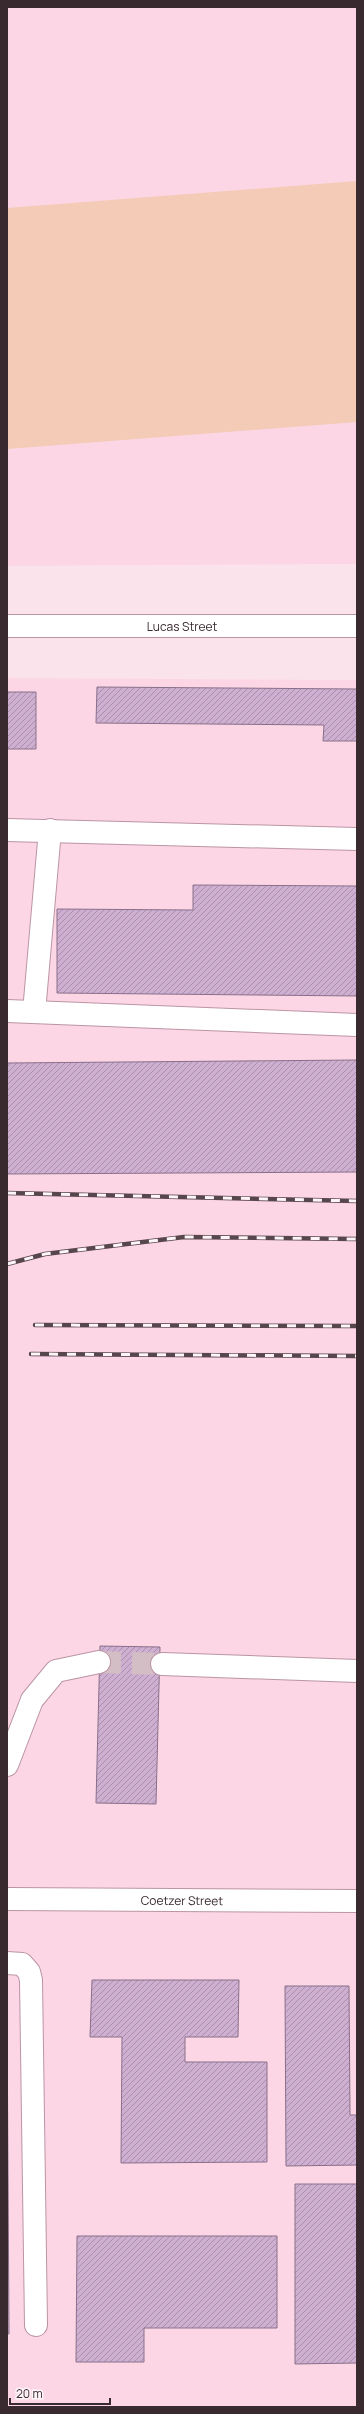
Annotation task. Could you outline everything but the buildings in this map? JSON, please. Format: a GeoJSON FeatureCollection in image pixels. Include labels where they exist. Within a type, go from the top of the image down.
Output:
{"type":"FeatureCollection","features":[{"type":"Feature","properties":{"kind":"street","name":"Lucas Street"},"geometry":{"type":"LineString","coordinates":[[7,626],[357,626]]}},
{"type":"Feature","properties":{"kind":"street"},"geometry":{"type":"LineString","coordinates":[[7,830],[357,839]]}},
{"type":"Feature","properties":{"kind":"street"},"geometry":{"type":"LineString","coordinates":[[34,1012],[50,830]]}},
{"type":"Feature","properties":{"kind":"street"},"geometry":{"type":"LineString","coordinates":[[7,1011],[357,1025]]}},
{"type":"Feature","properties":{"kind":"street"},"geometry":{"type":"LineString","coordinates":[[7,1765],[32,1700],[56,1671],[99,1662]]}},
{"type":"Feature","properties":{"kind":"street"},"geometry":{"type":"LineString","coordinates":[[162,1664],[357,1671]]}},
{"type":"Feature","properties":{"kind":"street","name":"Coetzer Street"},"geometry":{"type":"LineString","coordinates":[[7,1899],[357,1901]]}},
{"type":"Feature","properties":{"kind":"street"},"geometry":{"type":"LineString","coordinates":[[7,1963],[22,1964],[29,1972],[31,1980],[36,2325]]}},
{"type":"Feature","properties":{"kind":"shaded area"},"geometry":{"type":"Polygon","coordinates":[[[7,7],[357,7],[357,564],[7,566],[7,7]]]}},
{"type":"Feature","properties":{"kind":"shaded area"},"geometry":{"type":"Polygon","coordinates":[[[357,181],[357,422],[7,449],[7,208],[357,181]]]}},
{"type":"Feature","properties":{"kind":"shaded area"},"geometry":{"type":"Polygon","coordinates":[[[7,678],[357,680],[357,2407],[7,2407],[7,678]]]}},
{"type":"Feature","properties":{"kind":"tunnel"},"geometry":{"type":"LineString","coordinates":[[99,1662],[162,1664]]}},
{"type":"Feature","properties":{"kind":"railway"},"geometry":{"type":"LineString","coordinates":[[7,1193],[357,1201]]}},
{"type":"Feature","properties":{"kind":"railway"},"geometry":{"type":"LineString","coordinates":[[7,1264],[45,1254],[184,1237],[357,1239]]}},
{"type":"Feature","properties":{"kind":"railway"},"geometry":{"type":"LineString","coordinates":[[35,1325],[357,1326]]}},
{"type":"Feature","properties":{"kind":"railway"},"geometry":{"type":"LineString","coordinates":[[31,1354],[357,1356]]}}]}
